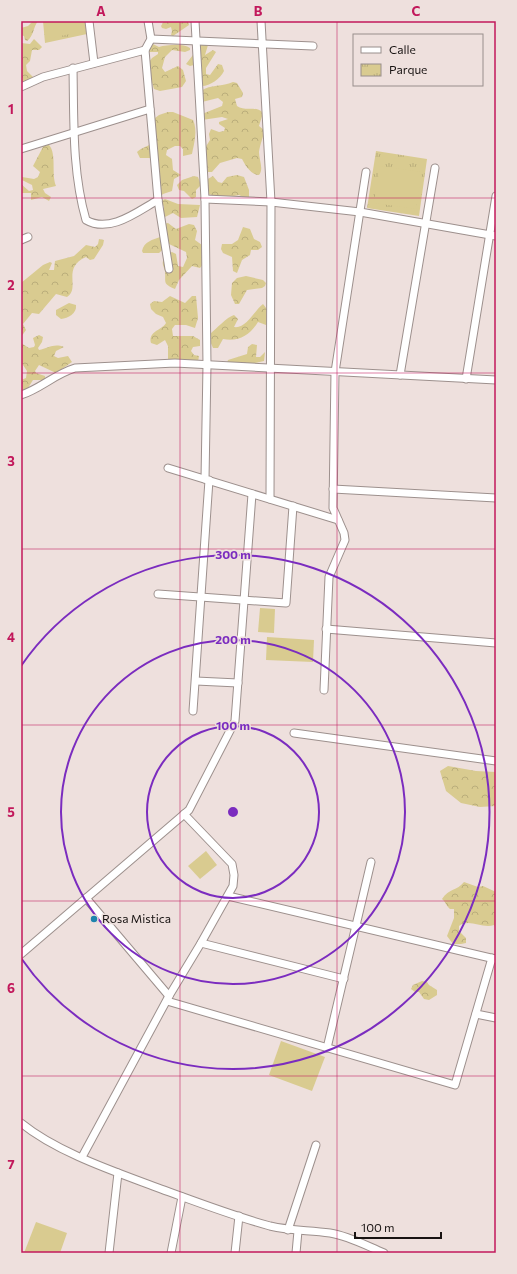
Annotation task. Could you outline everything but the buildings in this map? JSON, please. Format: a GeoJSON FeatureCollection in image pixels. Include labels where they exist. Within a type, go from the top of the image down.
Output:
{"type":"FeatureCollection","features":[{"type":"Feature","properties":{"kind":"street"},"geometry":{"type":"LineString","coordinates":[[89,21],[94,63]]}},
{"type":"Feature","properties":{"kind":"street"},"geometry":{"type":"LineString","coordinates":[[148,21],[151,39],[145,50],[158,200],[169,269]]}},
{"type":"Feature","properties":{"kind":"street"},"geometry":{"type":"LineString","coordinates":[[194,711],[207,480],[205,199],[195,21]]}},
{"type":"Feature","properties":{"kind":"street"},"geometry":{"type":"LineString","coordinates":[[261,21],[270,202],[270,499]]}},
{"type":"Feature","properties":{"kind":"street"},"geometry":{"type":"LineString","coordinates":[[151,39],[313,46]]}},
{"type":"Feature","properties":{"kind":"street"},"geometry":{"type":"LineString","coordinates":[[21,87],[43,77],[73,68],[145,50]]}},
{"type":"Feature","properties":{"kind":"street"},"geometry":{"type":"LineString","coordinates":[[73,68],[74,132],[79,192],[86,220],[92,224],[119,222],[158,200]]}},
{"type":"Feature","properties":{"kind":"street"},"geometry":{"type":"LineString","coordinates":[[21,149],[150,109]]}},
{"type":"Feature","properties":{"kind":"street"},"geometry":{"type":"LineString","coordinates":[[400,375],[424,223],[435,168]]}},
{"type":"Feature","properties":{"kind":"street"},"geometry":{"type":"LineString","coordinates":[[324,690],[329,577],[345,540],[344,533],[333,512],[335,372],[366,172]]}},
{"type":"Feature","properties":{"kind":"street"},"geometry":{"type":"LineString","coordinates":[[466,379],[493,236],[496,196]]}},
{"type":"Feature","properties":{"kind":"street"},"geometry":{"type":"LineString","coordinates":[[205,199],[270,202],[360,212],[493,236]]}},
{"type":"Feature","properties":{"kind":"street"},"geometry":{"type":"LineString","coordinates":[[21,395],[41,387],[63,372],[85,366],[144,366],[175,363],[496,380]]}},
{"type":"Feature","properties":{"kind":"street"},"geometry":{"type":"LineString","coordinates":[[168,468],[338,520]]}},
{"type":"Feature","properties":{"kind":"street"},"geometry":{"type":"LineString","coordinates":[[333,489],[496,498]]}},
{"type":"Feature","properties":{"kind":"street"},"geometry":{"type":"LineString","coordinates":[[21,954],[189,810],[235,721],[252,494]]}},
{"type":"Feature","properties":{"kind":"street"},"geometry":{"type":"LineString","coordinates":[[158,594],[286,603],[293,506]]}},
{"type":"Feature","properties":{"kind":"street"},"geometry":{"type":"LineString","coordinates":[[326,629],[496,643]]}},
{"type":"Feature","properties":{"kind":"street"},"geometry":{"type":"LineString","coordinates":[[196,681],[238,683]]}},
{"type":"Feature","properties":{"kind":"street"},"geometry":{"type":"LineString","coordinates":[[294,732],[496,761]]}},
{"type":"Feature","properties":{"kind":"street"},"geometry":{"type":"LineString","coordinates":[[82,1157],[168,998],[228,896],[234,879],[232,864],[184,814]]}},
{"type":"Feature","properties":{"kind":"street"},"geometry":{"type":"LineString","coordinates":[[327,1048],[371,862]]}},
{"type":"Feature","properties":{"kind":"street"},"geometry":{"type":"LineString","coordinates":[[86,898],[168,998],[455,1086],[494,959],[228,896]]}},
{"type":"Feature","properties":{"kind":"street"},"geometry":{"type":"LineString","coordinates":[[201,944],[344,979]]}},
{"type":"Feature","properties":{"kind":"street"},"geometry":{"type":"LineString","coordinates":[[476,1014],[496,1018]]}},
{"type":"Feature","properties":{"kind":"street"},"geometry":{"type":"LineString","coordinates":[[21,1123],[42,1137],[82,1157],[118,1173],[182,1197],[288,1230],[318,1232],[342,1236],[384,1253]]}},
{"type":"Feature","properties":{"kind":"street"},"geometry":{"type":"LineString","coordinates":[[288,1230],[316,1145]]}},
{"type":"Feature","properties":{"kind":"street"},"geometry":{"type":"LineString","coordinates":[[109,1253],[118,1173]]}},
{"type":"Feature","properties":{"kind":"street"},"geometry":{"type":"LineString","coordinates":[[171,1253],[182,1197]]}},
{"type":"Feature","properties":{"kind":"street"},"geometry":{"type":"LineString","coordinates":[[235,1253],[239,1216]]}},
{"type":"Feature","properties":{"kind":"street"},"geometry":{"type":"LineString","coordinates":[[296,1253],[298,1231]]}},
{"type":"Feature","properties":{"kind":"green space"},"geometry":{"type":"Polygon","coordinates":[[[33,21],[38,21],[31,37],[27,41],[25,40],[24,36],[21,35],[21,28],[28,26],[33,21]]]}},
{"type":"Feature","properties":{"kind":"green space"},"geometry":{"type":"Polygon","coordinates":[[[43,21],[85,21],[87,34],[45,43],[43,21]]]}},
{"type":"Feature","properties":{"kind":"green space"},"geometry":{"type":"Polygon","coordinates":[[[46,21],[83,21],[85,31],[50,38],[46,21]]]}},
{"type":"Feature","properties":{"kind":"green space"},"geometry":{"type":"Polygon","coordinates":[[[164,21],[188,21],[189,25],[173,36],[171,35],[171,27],[166,29],[162,28],[161,26],[164,21]]]}},
{"type":"Feature","properties":{"kind":"green space"},"geometry":{"type":"Polygon","coordinates":[[[34,39],[42,47],[39,50],[32,50],[30,61],[26,65],[27,71],[34,78],[21,85],[21,43],[30,44],[34,39]]]}},
{"type":"Feature","properties":{"kind":"green space"},"geometry":{"type":"Polygon","coordinates":[[[153,44],[159,47],[179,45],[190,48],[190,50],[185,52],[172,50],[165,57],[162,68],[165,72],[178,66],[183,70],[186,81],[182,87],[160,91],[154,89],[149,73],[149,62],[158,54],[158,52],[149,52],[148,48],[153,44]]]}},
{"type":"Feature","properties":{"kind":"green space"},"geometry":{"type":"Polygon","coordinates":[[[199,45],[208,45],[205,55],[213,50],[216,52],[206,68],[206,74],[210,75],[218,64],[222,65],[224,71],[217,79],[205,86],[202,86],[194,65],[190,66],[186,64],[199,45]]]}},
{"type":"Feature","properties":{"kind":"green space"},"geometry":{"type":"Polygon","coordinates":[[[233,82],[237,83],[243,93],[242,97],[235,99],[237,106],[240,108],[257,109],[263,113],[259,126],[264,130],[259,152],[261,170],[259,175],[251,172],[242,159],[237,158],[220,163],[212,172],[206,172],[205,148],[210,140],[209,134],[211,129],[219,132],[224,131],[225,128],[219,124],[219,122],[228,119],[222,117],[202,120],[202,114],[222,106],[223,102],[218,98],[202,102],[201,91],[209,87],[225,85],[233,82]]]}},
{"type":"Feature","properties":{"kind":"green space"},"geometry":{"type":"Polygon","coordinates":[[[173,112],[193,120],[195,128],[195,141],[192,154],[183,156],[183,149],[180,146],[175,146],[167,150],[166,155],[172,159],[173,170],[181,175],[174,179],[172,191],[163,194],[158,199],[154,199],[152,175],[159,165],[151,158],[140,158],[137,152],[149,145],[152,141],[151,121],[159,115],[173,112]]]}},
{"type":"Feature","properties":{"kind":"green space"},"geometry":{"type":"Polygon","coordinates":[[[44,145],[49,145],[53,153],[56,186],[43,189],[45,193],[51,197],[49,201],[42,197],[31,200],[31,193],[21,193],[21,184],[29,191],[33,190],[32,185],[22,180],[22,177],[34,179],[38,177],[40,172],[33,166],[44,145]]]}},
{"type":"Feature","properties":{"kind":"green space"},"geometry":{"type":"Polygon","coordinates":[[[376,151],[427,159],[419,216],[367,208],[376,151]]]}},
{"type":"Feature","properties":{"kind":"green space"},"geometry":{"type":"Polygon","coordinates":[[[380,166],[422,172],[416,209],[374,203],[380,166]]]}},
{"type":"Feature","properties":{"kind":"green space"},"geometry":{"type":"Polygon","coordinates":[[[237,175],[244,177],[249,190],[249,197],[247,199],[239,195],[224,198],[208,194],[206,180],[213,176],[218,182],[222,183],[227,177],[237,175]]]}},
{"type":"Feature","properties":{"kind":"green space"},"geometry":{"type":"Polygon","coordinates":[[[194,176],[198,177],[201,185],[196,190],[196,197],[192,199],[184,191],[179,190],[177,185],[182,180],[194,176]]]}},
{"type":"Feature","properties":{"kind":"green space"},"geometry":{"type":"Polygon","coordinates":[[[165,199],[178,204],[200,205],[197,217],[181,218],[173,213],[165,217],[163,216],[164,207],[161,201],[165,199]]]}},
{"type":"Feature","properties":{"kind":"green space"},"geometry":{"type":"Polygon","coordinates":[[[168,223],[176,229],[189,224],[194,225],[197,231],[195,240],[202,245],[208,258],[200,268],[192,266],[179,280],[175,289],[166,284],[163,261],[168,253],[172,252],[176,254],[178,266],[183,267],[187,258],[186,252],[169,244],[159,253],[143,253],[142,251],[147,243],[160,237],[163,224],[168,223]]]}},
{"type":"Feature","properties":{"kind":"green space"},"geometry":{"type":"Polygon","coordinates":[[[243,227],[250,229],[254,239],[260,242],[262,247],[258,250],[251,250],[250,255],[242,260],[237,273],[233,271],[232,257],[223,253],[221,249],[222,244],[232,244],[238,240],[243,227]]]}},
{"type":"Feature","properties":{"kind":"green space"},"geometry":{"type":"Polygon","coordinates":[[[99,239],[104,240],[103,245],[94,259],[90,260],[86,257],[74,267],[71,293],[67,297],[56,294],[39,314],[32,313],[23,324],[26,330],[21,337],[21,283],[43,265],[50,262],[52,263],[49,270],[54,270],[55,261],[74,256],[86,245],[95,247],[98,244],[99,239]]]}},
{"type":"Feature","properties":{"kind":"green space"},"geometry":{"type":"Polygon","coordinates":[[[246,276],[263,280],[266,283],[265,286],[262,288],[247,290],[239,304],[235,304],[231,295],[232,283],[237,278],[246,276]]]}},
{"type":"Feature","properties":{"kind":"green space"},"geometry":{"type":"Polygon","coordinates":[[[170,296],[185,303],[192,296],[196,296],[198,318],[195,328],[186,325],[175,325],[172,329],[173,336],[193,336],[200,340],[200,346],[193,347],[191,351],[194,355],[199,356],[198,362],[168,361],[168,346],[165,340],[157,345],[151,343],[151,336],[166,323],[163,317],[156,314],[151,309],[150,304],[154,301],[162,302],[170,296]]]}},
{"type":"Feature","properties":{"kind":"green space"},"geometry":{"type":"Polygon","coordinates":[[[69,303],[76,305],[74,313],[69,317],[61,319],[56,315],[56,310],[69,303]]]}},
{"type":"Feature","properties":{"kind":"green space"},"geometry":{"type":"Polygon","coordinates":[[[263,304],[267,309],[268,323],[266,325],[258,322],[248,334],[229,340],[223,339],[218,348],[213,348],[210,341],[210,334],[222,323],[234,315],[238,319],[234,327],[238,327],[250,319],[263,304]]]}},
{"type":"Feature","properties":{"kind":"green space"},"geometry":{"type":"Polygon","coordinates":[[[39,335],[43,337],[38,348],[39,350],[54,346],[64,347],[56,351],[54,356],[58,358],[68,356],[72,362],[56,373],[39,365],[35,371],[36,373],[45,376],[45,380],[33,380],[28,388],[21,391],[21,380],[26,378],[27,371],[21,362],[21,343],[29,348],[34,347],[35,345],[33,338],[39,335]]]}},
{"type":"Feature","properties":{"kind":"green space"},"geometry":{"type":"Polygon","coordinates":[[[252,344],[257,345],[256,357],[260,357],[265,352],[264,361],[250,364],[244,363],[231,370],[225,368],[228,360],[247,354],[248,347],[252,344]]]}},
{"type":"Feature","properties":{"kind":"green space"},"geometry":{"type":"Polygon","coordinates":[[[260,608],[275,609],[274,633],[258,632],[260,608]]]}},
{"type":"Feature","properties":{"kind":"green space"},"geometry":{"type":"Polygon","coordinates":[[[267,637],[314,640],[313,662],[266,660],[267,637]]]}},
{"type":"Feature","properties":{"kind":"green space"},"geometry":{"type":"Polygon","coordinates":[[[448,766],[476,771],[496,772],[496,806],[480,807],[461,803],[446,791],[440,771],[448,766]]]}},
{"type":"Feature","properties":{"kind":"green space"},"geometry":{"type":"Polygon","coordinates":[[[206,851],[217,865],[200,879],[188,866],[206,851]]]}},
{"type":"Feature","properties":{"kind":"green space"},"geometry":{"type":"Polygon","coordinates":[[[464,882],[478,887],[483,886],[496,892],[496,929],[494,925],[485,926],[471,923],[463,924],[459,926],[459,931],[466,938],[466,943],[453,944],[447,936],[454,918],[454,909],[450,909],[442,899],[447,893],[459,887],[464,882]]]}},
{"type":"Feature","properties":{"kind":"green space"},"geometry":{"type":"Polygon","coordinates":[[[422,981],[427,982],[437,990],[437,995],[429,1000],[424,999],[419,992],[415,992],[411,989],[413,985],[422,981]]]}},
{"type":"Feature","properties":{"kind":"green space"},"geometry":{"type":"Polygon","coordinates":[[[281,1041],[325,1057],[312,1091],[269,1075],[281,1041]]]}},
{"type":"Feature","properties":{"kind":"green space"},"geometry":{"type":"Polygon","coordinates":[[[36,1222],[67,1233],[60,1253],[24,1253],[36,1222]]]}},
{"type":"Feature","properties":{"kind":"place","name":"Rosa Mistica"},"geometry":{"type":"Point","coordinates":[94,919]}}]}
